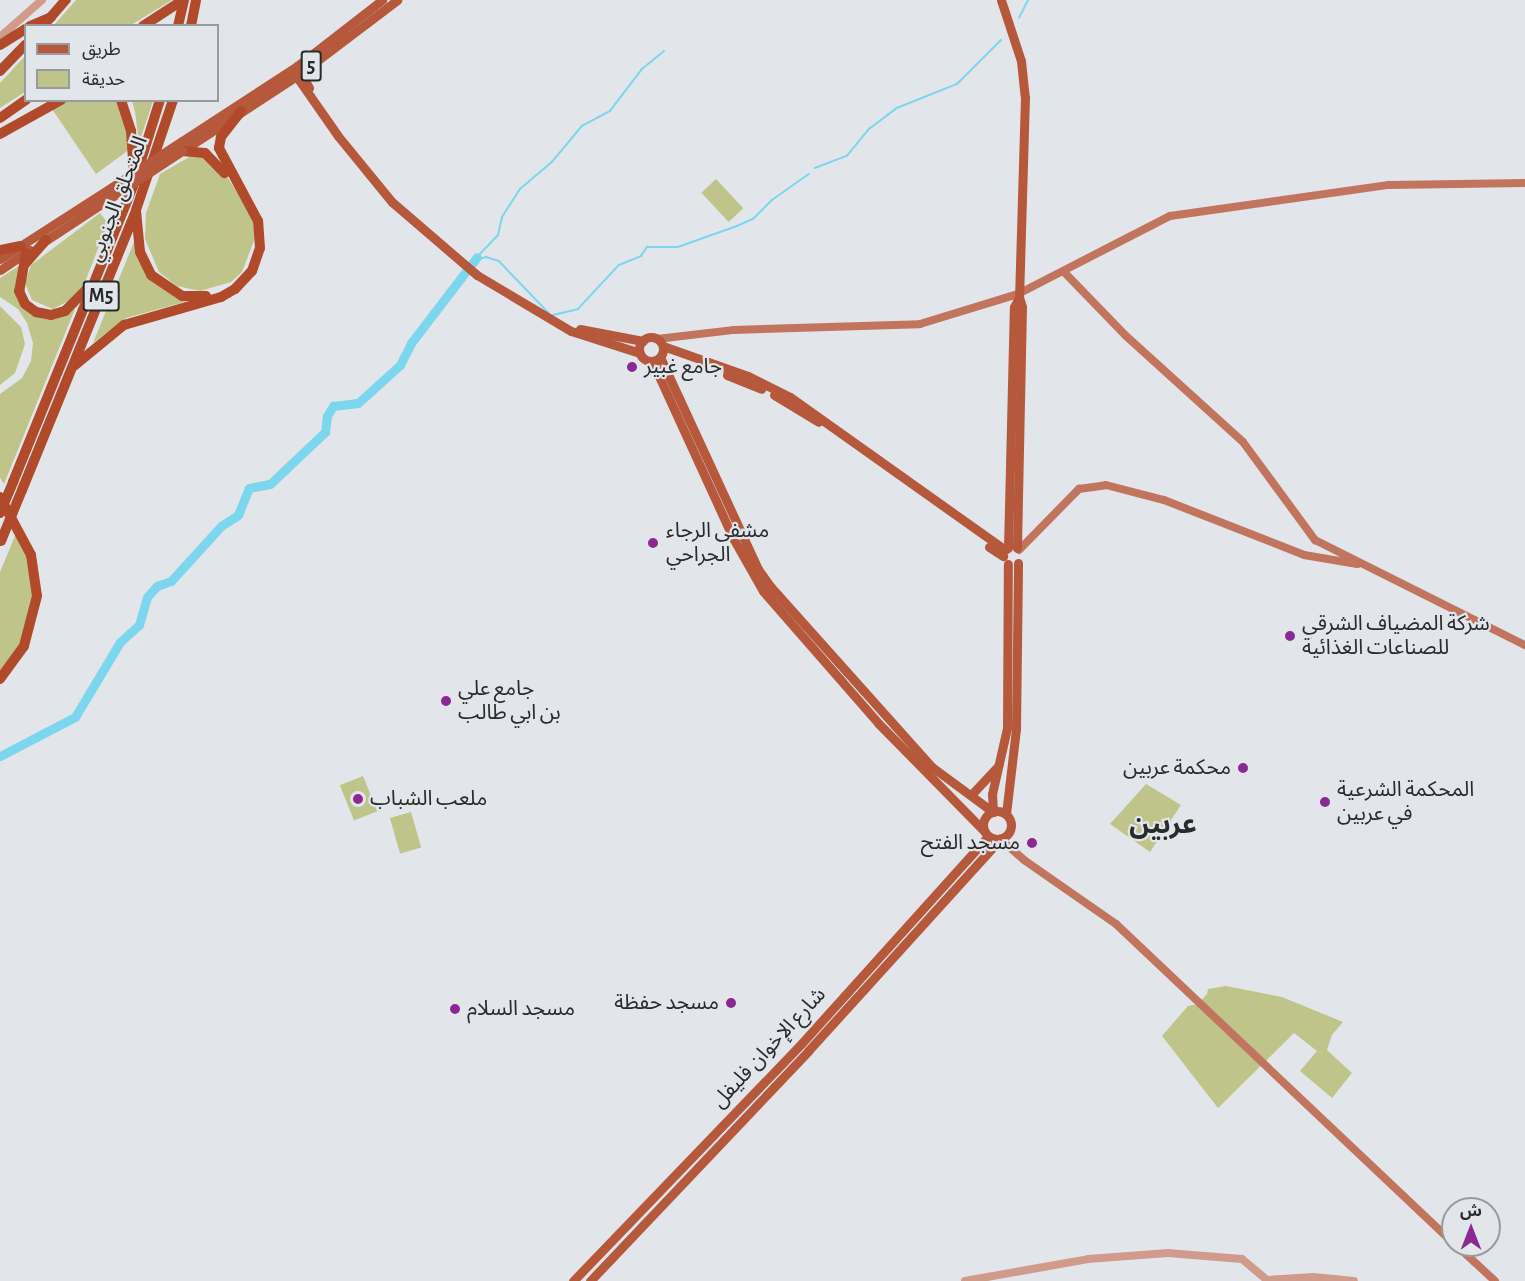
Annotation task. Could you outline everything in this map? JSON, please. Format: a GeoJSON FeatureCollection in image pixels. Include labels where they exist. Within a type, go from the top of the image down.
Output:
{"type":"FeatureCollection","features":[{"type":"Feature","properties":{"kind":"highway"},"geometry":{"type":"LineString","coordinates":[[47,21],[66,0]]}},
{"type":"Feature","properties":{"kind":"highway"},"geometry":{"type":"LineString","coordinates":[[146,23],[183,0]]}},
{"type":"Feature","properties":{"kind":"highway"},"geometry":{"type":"LineString","coordinates":[[178,24],[183,0]]}},
{"type":"Feature","properties":{"kind":"highway"},"geometry":{"type":"LineString","coordinates":[[191,24],[196,0]]}},
{"type":"Feature","properties":{"kind":"highway"},"geometry":{"type":"LineString","coordinates":[[0,45],[24,30]]}},
{"type":"Feature","properties":{"kind":"highway"},"geometry":{"type":"LineString","coordinates":[[0,71],[24,46]]}},
{"type":"Feature","properties":{"kind":"highway"},"geometry":{"type":"LineString","coordinates":[[0,118],[24,101]]}},
{"type":"Feature","properties":{"kind":"highway"},"geometry":{"type":"LineString","coordinates":[[0,134],[56,102]]}},
{"type":"Feature","properties":{"kind":"highway"},"geometry":{"type":"LineString","coordinates":[[122,102],[132,141],[133,186]]}},
{"type":"Feature","properties":{"kind":"highway","name":"المتحلق الجنوبي"},"geometry":{"type":"LineString","coordinates":[[0,513],[133,186],[159,102]]}},
{"type":"Feature","properties":{"kind":"highway","name":"المتحلق الجنوبي"},"geometry":{"type":"LineString","coordinates":[[0,542],[136,210],[172,102]]}},
{"type":"Feature","properties":{"kind":"highway"},"geometry":{"type":"LineString","coordinates":[[136,210],[143,260],[157,282],[182,296],[212,298],[247,277],[260,248],[261,232],[253,207],[219,148],[221,136],[241,111]]}},
{"type":"Feature","properties":{"kind":"highway"},"geometry":{"type":"LineString","coordinates":[[72,369],[109,334],[131,321],[212,298],[226,290],[243,275],[252,254],[254,229],[247,210],[214,158],[182,146]]}},
{"type":"Feature","properties":{"kind":"highway"},"geometry":{"type":"LineString","coordinates":[[21,270],[46,240]]}},
{"type":"Feature","properties":{"kind":"highway"},"geometry":{"type":"LineString","coordinates":[[0,250],[23,249],[21,298],[30,308],[42,314],[58,313],[72,307],[94,282]]}},
{"type":"Feature","properties":{"kind":"highway"},"geometry":{"type":"LineString","coordinates":[[0,497],[31,555],[37,596],[24,646],[0,679]]}},
{"type":"Feature","properties":{"kind":"main road","name":"5"},"geometry":{"type":"LineString","coordinates":[[336,42],[382,0]]}},
{"type":"Feature","properties":{"kind":"main road","name":"5"},"geometry":{"type":"LineString","coordinates":[[219,121],[241,111],[397,0]]}},
{"type":"Feature","properties":{"kind":"main road"},"geometry":{"type":"LineString","coordinates":[[987,834],[984,821],[993,812],[999,764],[1007,728],[1011,554],[1022,307],[1018,295],[1025,97],[1021,61],[1001,0]]}},
{"type":"Feature","properties":{"kind":"main road","name":"5"},"geometry":{"type":"LineString","coordinates":[[0,270],[23,249],[296,72]]}},
{"type":"Feature","properties":{"kind":"main road"},"geometry":{"type":"LineString","coordinates":[[296,72],[371,174],[421,225],[478,273],[571,331],[640,353],[659,351],[734,330],[920,324],[1018,295],[1065,273],[1170,216],[1184,213],[1389,185],[1525,183]]}},
{"type":"Feature","properties":{"kind":"main road","name":"5"},"geometry":{"type":"LineString","coordinates":[[0,259],[46,240],[115,190]]}},
{"type":"Feature","properties":{"kind":"main road"},"geometry":{"type":"LineString","coordinates":[[478,273],[574,327],[643,341],[659,351],[723,367],[790,397],[1011,554]]}},
{"type":"Feature","properties":{"kind":"main road"},"geometry":{"type":"LineString","coordinates":[[1065,273],[1118,328],[1243,442],[1315,540],[1525,645]]}},
{"type":"Feature","properties":{"kind":"main road"},"geometry":{"type":"LineString","coordinates":[[640,353],[643,341]]}},
{"type":"Feature","properties":{"kind":"main road"},"geometry":{"type":"LineString","coordinates":[[659,351],[758,568],[912,747],[947,781],[971,795],[993,812],[1006,814]]}},
{"type":"Feature","properties":{"kind":"main road"},"geometry":{"type":"LineString","coordinates":[[659,351],[737,546],[763,591],[878,723],[987,834],[1000,839],[1024,860],[1116,924],[1441,1232]]}},
{"type":"Feature","properties":{"kind":"main road"},"geometry":{"type":"LineString","coordinates":[[1000,839],[1011,829],[1006,814],[1016,729],[1011,554],[1079,489],[1106,485],[1164,500],[1304,555],[1366,565]]}},
{"type":"Feature","properties":{"kind":"main road"},"geometry":{"type":"LineString","coordinates":[[971,795],[999,764]]}},
{"type":"Feature","properties":{"kind":"main road","name":"شارع الإخوان فليفل"},"geometry":{"type":"LineString","coordinates":[[573,1281],[801,1044],[987,834]]}},
{"type":"Feature","properties":{"kind":"main road","name":"شارع الإخوان فليفل"},"geometry":{"type":"LineString","coordinates":[[590,1281],[808,1051],[1000,839]]}},
{"type":"Feature","properties":{"kind":"main road"},"geometry":{"type":"LineString","coordinates":[[1468,1257],[1495,1281]]}},
{"type":"Feature","properties":{"kind":"street"},"geometry":{"type":"LineString","coordinates":[[0,37],[42,0]]}},
{"type":"Feature","properties":{"kind":"street"},"geometry":{"type":"LineString","coordinates":[[965,1281],[1088,1259],[1168,1253],[1242,1259],[1267,1280],[1354,1281]]}},
{"type":"Feature","properties":{"kind":"green space"},"geometry":{"type":"Polygon","coordinates":[[[76,0],[172,0],[133,24],[55,24],[76,0]]]}},
{"type":"Feature","properties":{"kind":"green space"},"geometry":{"type":"Polygon","coordinates":[[[24,57],[24,93],[0,108],[0,83],[24,57]]]}},
{"type":"Feature","properties":{"kind":"green space"},"geometry":{"type":"Polygon","coordinates":[[[65,102],[120,102],[130,149],[96,174],[52,109],[65,102]]]}},
{"type":"Feature","properties":{"kind":"green space"},"geometry":{"type":"Polygon","coordinates":[[[132,102],[153,102],[139,143],[132,102]]]}},
{"type":"Feature","properties":{"kind":"green space"},"geometry":{"type":"Polygon","coordinates":[[[196,153],[219,164],[253,217],[255,238],[242,272],[231,282],[200,291],[177,286],[159,272],[145,239],[146,213],[160,174],[196,153]]]}},
{"type":"Feature","properties":{"kind":"green space"},"geometry":{"type":"Polygon","coordinates":[[[716,179],[743,208],[729,222],[701,193],[716,179]]]}},
{"type":"Feature","properties":{"kind":"green space"},"geometry":{"type":"Polygon","coordinates":[[[100,213],[108,223],[80,295],[53,309],[32,300],[25,283],[31,265],[100,213]]]}},
{"type":"Feature","properties":{"kind":"green space"},"geometry":{"type":"Polygon","coordinates":[[[138,232],[154,277],[199,298],[126,318],[93,343],[138,232]]]}},
{"type":"Feature","properties":{"kind":"green space"},"geometry":{"type":"Polygon","coordinates":[[[22,264],[26,305],[62,315],[75,309],[4,484],[0,478],[0,394],[22,378],[31,361],[33,343],[27,323],[18,309],[0,297],[0,278],[22,264]]]}},
{"type":"Feature","properties":{"kind":"green space"},"geometry":{"type":"Polygon","coordinates":[[[0,306],[21,327],[25,344],[15,373],[0,385],[0,306]]]}},
{"type":"Feature","properties":{"kind":"green space"},"geometry":{"type":"Polygon","coordinates":[[[17,531],[27,555],[33,601],[21,643],[0,672],[0,572],[17,531]]]}},
{"type":"Feature","properties":{"kind":"green space"},"geometry":{"type":"Polygon","coordinates":[[[363,776],[377,811],[354,821],[340,785],[363,776]]]}},
{"type":"Feature","properties":{"kind":"green space"},"geometry":{"type":"Polygon","coordinates":[[[1146,784],[1181,805],[1150,852],[1110,824],[1146,784]]]}},
{"type":"Feature","properties":{"kind":"green space"},"geometry":{"type":"Polygon","coordinates":[[[411,812],[421,848],[400,854],[390,818],[411,812]]]}},
{"type":"Feature","properties":{"kind":"green space"},"geometry":{"type":"Polygon","coordinates":[[[1226,986],[1282,997],[1343,1022],[1332,1035],[1327,1050],[1352,1073],[1332,1098],[1300,1071],[1317,1051],[1294,1033],[1218,1108],[1162,1036],[1188,1006],[1198,1004],[1207,994],[1208,989],[1226,986]]]}},
{"type":"Feature","properties":{"kind":"waterway"},"geometry":{"type":"LineString","coordinates":[[1019,18],[1028,0]]}},
{"type":"Feature","properties":{"kind":"waterway"},"geometry":{"type":"LineString","coordinates":[[815,168],[847,156],[869,129],[897,108],[957,84],[1001,40]]}},
{"type":"Feature","properties":{"kind":"waterway"},"geometry":{"type":"LineString","coordinates":[[477,257],[498,235],[502,217],[520,189],[552,162],[582,126],[610,111],[642,69],[664,51]]}},
{"type":"Feature","properties":{"kind":"waterway"},"geometry":{"type":"LineString","coordinates":[[553,315],[578,309],[619,265],[641,256],[647,247],[678,247],[753,219],[772,200],[809,174]]}},
{"type":"Feature","properties":{"kind":"waterway"},"geometry":{"type":"LineString","coordinates":[[0,756],[75,717],[120,642],[139,625],[147,597],[157,586],[171,581],[221,526],[238,515],[249,488],[270,484],[325,432],[327,416],[333,406],[358,403],[400,365],[411,343],[477,257]]}},
{"type":"Feature","properties":{"kind":"waterway"},"geometry":{"type":"LineString","coordinates":[[473,261],[486,257],[499,261],[549,313]]}},
{"type":"Feature","properties":{"kind":"place","name":"جامع غبير"},"geometry":{"type":"Point","coordinates":[632,367]}},
{"type":"Feature","properties":{"kind":"place","name":"مشفى الرجاء الجراحي"},"geometry":{"type":"Point","coordinates":[653,543]}},
{"type":"Feature","properties":{"kind":"place","name":"شركة المضياف الشرقي للصناعات الغذائية"},"geometry":{"type":"Point","coordinates":[1290,636]}},
{"type":"Feature","properties":{"kind":"place","name":"جامع علي بن ابي طالب"},"geometry":{"type":"Point","coordinates":[446,701]}},
{"type":"Feature","properties":{"kind":"place","name":"محكمة عربين"},"geometry":{"type":"Point","coordinates":[1243,768]}},
{"type":"Feature","properties":{"kind":"place","name":"ملعب الشباب"},"geometry":{"type":"Point","coordinates":[358,799]}},
{"type":"Feature","properties":{"kind":"place","name":"المحكمة الشرعية في عربين"},"geometry":{"type":"Point","coordinates":[1325,802]}},
{"type":"Feature","properties":{"kind":"place","name":"مسجد الفتح"},"geometry":{"type":"Point","coordinates":[1032,843]}},
{"type":"Feature","properties":{"kind":"place","name":"مسجد حفظة"},"geometry":{"type":"Point","coordinates":[731,1003]}},
{"type":"Feature","properties":{"kind":"place","name":"مسجد السلام"},"geometry":{"type":"Point","coordinates":[455,1009]}},
{"type":"Feature","properties":{"kind":"district","name":"عربين"},"geometry":{"type":"Point","coordinates":[1163,825]}}]}
